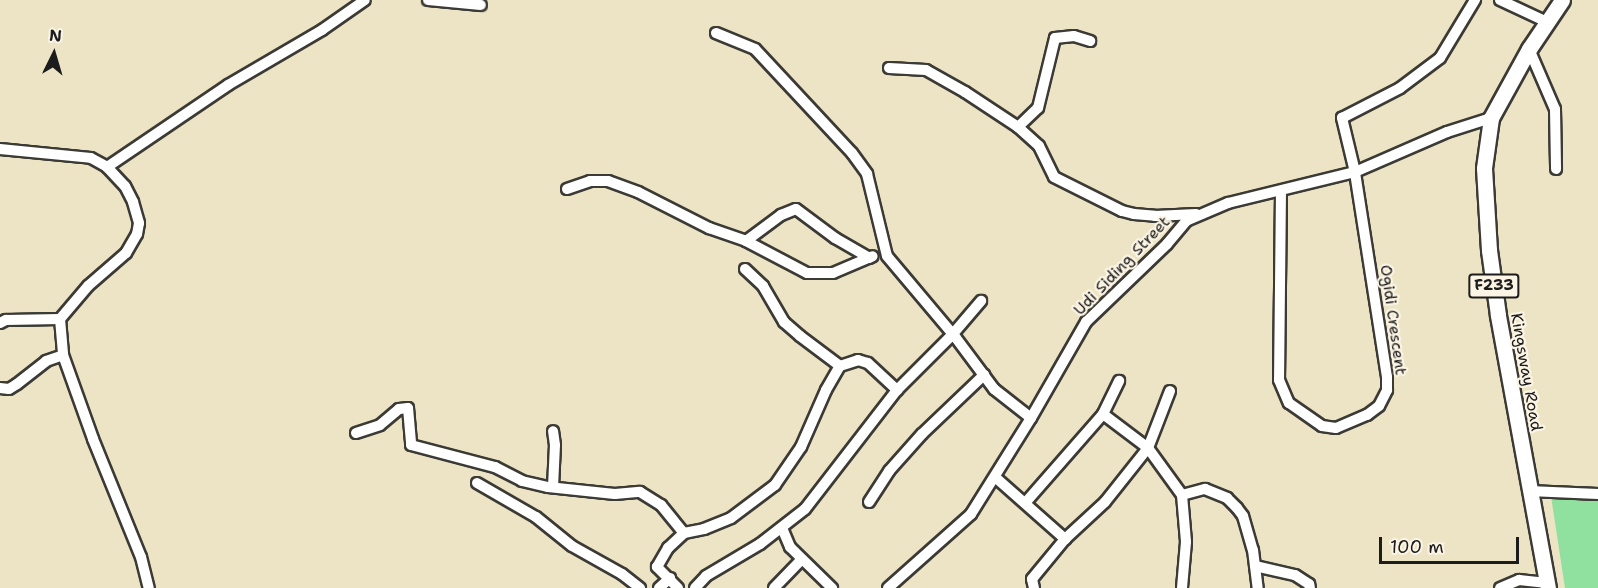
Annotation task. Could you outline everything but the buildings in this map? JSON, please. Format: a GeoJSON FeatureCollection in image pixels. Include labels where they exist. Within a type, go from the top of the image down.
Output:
{"type":"FeatureCollection","features":[{"type":"Feature","properties":{"kind":"main road","name":"Kingsway Road"},"geometry":{"type":"LineString","coordinates":[[1547,585],[1489,250],[1484,168],[1491,118],[1529,49],[1562,0]]}},
{"type":"Feature","properties":{"kind":"street"},"geometry":{"type":"LineString","coordinates":[[107,167],[228,85],[322,30],[365,0]]}},
{"type":"Feature","properties":{"kind":"street"},"geometry":{"type":"LineString","coordinates":[[428,0],[481,5]]}},
{"type":"Feature","properties":{"kind":"street","name":"Ogidi Crescent"},"geometry":{"type":"LineString","coordinates":[[1281,191],[1279,380],[1286,398],[1296,408],[1322,426],[1336,428],[1367,415],[1379,406],[1387,390],[1382,334],[1355,172],[1342,118],[1400,88],[1440,58],[1475,0]]}},
{"type":"Feature","properties":{"kind":"street"},"geometry":{"type":"LineString","coordinates":[[1500,0],[1547,22]]}},
{"type":"Feature","properties":{"kind":"street"},"geometry":{"type":"LineString","coordinates":[[716,33],[755,49],[852,153],[867,174],[884,251],[994,389],[1031,418]]}},
{"type":"Feature","properties":{"kind":"street"},"geometry":{"type":"LineString","coordinates":[[1018,128],[1038,108],[1055,38],[1074,36],[1090,41]]}},
{"type":"Feature","properties":{"kind":"street"},"geometry":{"type":"LineString","coordinates":[[1529,49],[1554,105],[1556,169]]}},
{"type":"Feature","properties":{"kind":"street"},"geometry":{"type":"LineString","coordinates":[[889,68],[926,70],[1018,128],[1039,146],[1054,177],[1122,210],[1155,216],[1199,213]]}},
{"type":"Feature","properties":{"kind":"street","name":"Udi Siding Street"},"geometry":{"type":"LineString","coordinates":[[888,588],[971,514],[1031,418],[1086,322],[1167,244],[1176,230],[1199,213],[1228,203],[1355,172],[1448,132],[1491,118]]}},
{"type":"Feature","properties":{"kind":"street"},"geometry":{"type":"LineString","coordinates":[[0,148],[74,154],[91,158],[107,167],[125,186],[133,202],[139,223],[137,234],[126,253],[88,286],[60,319],[63,355],[93,439],[141,557],[149,588]]}},
{"type":"Feature","properties":{"kind":"street"},"geometry":{"type":"LineString","coordinates":[[567,189],[590,181],[608,181],[638,192],[709,228],[746,241],[788,265],[817,275],[849,268],[884,251]]}},
{"type":"Feature","properties":{"kind":"street"},"geometry":{"type":"LineString","coordinates":[[746,241],[781,215],[796,209],[869,258]]}},
{"type":"Feature","properties":{"kind":"street"},"geometry":{"type":"LineString","coordinates":[[745,269],[763,286],[784,322],[840,366]]}},
{"type":"Feature","properties":{"kind":"street"},"geometry":{"type":"LineString","coordinates":[[695,588],[706,576],[760,544],[805,509],[897,390],[952,335],[976,303],[981,300]]}},
{"type":"Feature","properties":{"kind":"street"},"geometry":{"type":"LineString","coordinates":[[0,323],[6,320],[60,319]]}},
{"type":"Feature","properties":{"kind":"street"},"geometry":{"type":"LineString","coordinates":[[0,388],[9,389],[46,361],[63,355]]}},
{"type":"Feature","properties":{"kind":"street"},"geometry":{"type":"LineString","coordinates":[[678,588],[657,567],[668,548],[684,533],[731,518],[776,485],[801,447],[826,390],[840,366],[858,360],[868,363],[897,390]]}},
{"type":"Feature","properties":{"kind":"street"},"geometry":{"type":"LineString","coordinates":[[869,502],[889,471],[921,434],[984,375]]}},
{"type":"Feature","properties":{"kind":"street"},"geometry":{"type":"LineString","coordinates":[[1026,502],[1103,414],[1119,381]]}},
{"type":"Feature","properties":{"kind":"street"},"geometry":{"type":"LineString","coordinates":[[1034,588],[1032,579],[1065,539],[1106,502],[1148,448],[1170,391]]}},
{"type":"Feature","properties":{"kind":"street"},"geometry":{"type":"LineString","coordinates":[[356,433],[380,425],[399,409],[408,408],[411,445],[495,467],[522,481],[615,494],[640,492],[661,505],[684,533]]}},
{"type":"Feature","properties":{"kind":"street"},"geometry":{"type":"LineString","coordinates":[[1103,414],[1148,448],[1182,495],[1186,542],[1182,588]]}},
{"type":"Feature","properties":{"kind":"street"},"geometry":{"type":"LineString","coordinates":[[553,431],[555,445],[553,487]]}},
{"type":"Feature","properties":{"kind":"street"},"geometry":{"type":"LineString","coordinates":[[994,477],[1026,502],[1065,539]]}},
{"type":"Feature","properties":{"kind":"street"},"geometry":{"type":"LineString","coordinates":[[477,483],[536,517],[572,546],[622,574],[640,588]]}},
{"type":"Feature","properties":{"kind":"street"},"geometry":{"type":"LineString","coordinates":[[1182,495],[1205,489],[1227,498],[1243,516],[1258,588]]}},
{"type":"Feature","properties":{"kind":"street"},"geometry":{"type":"LineString","coordinates":[[1529,491],[1598,494]]}},
{"type":"Feature","properties":{"kind":"street"},"geometry":{"type":"LineString","coordinates":[[782,528],[790,547],[832,588]]}},
{"type":"Feature","properties":{"kind":"street"},"geometry":{"type":"LineString","coordinates":[[774,588],[802,559]]}},
{"type":"Feature","properties":{"kind":"street"},"geometry":{"type":"LineString","coordinates":[[1255,566],[1295,575],[1310,584],[1310,588]]}},
{"type":"Feature","properties":{"kind":"street"},"geometry":{"type":"LineString","coordinates":[[659,588],[670,578]]}},
{"type":"Feature","properties":{"kind":"street"},"geometry":{"type":"LineString","coordinates":[[1500,588],[1519,580],[1547,585]]}},
{"type":"Feature","properties":{"kind":"green space"},"geometry":{"type":"Polygon","coordinates":[[[1598,494],[1598,588],[1565,588],[1551,496],[1598,494]]]}}]}
